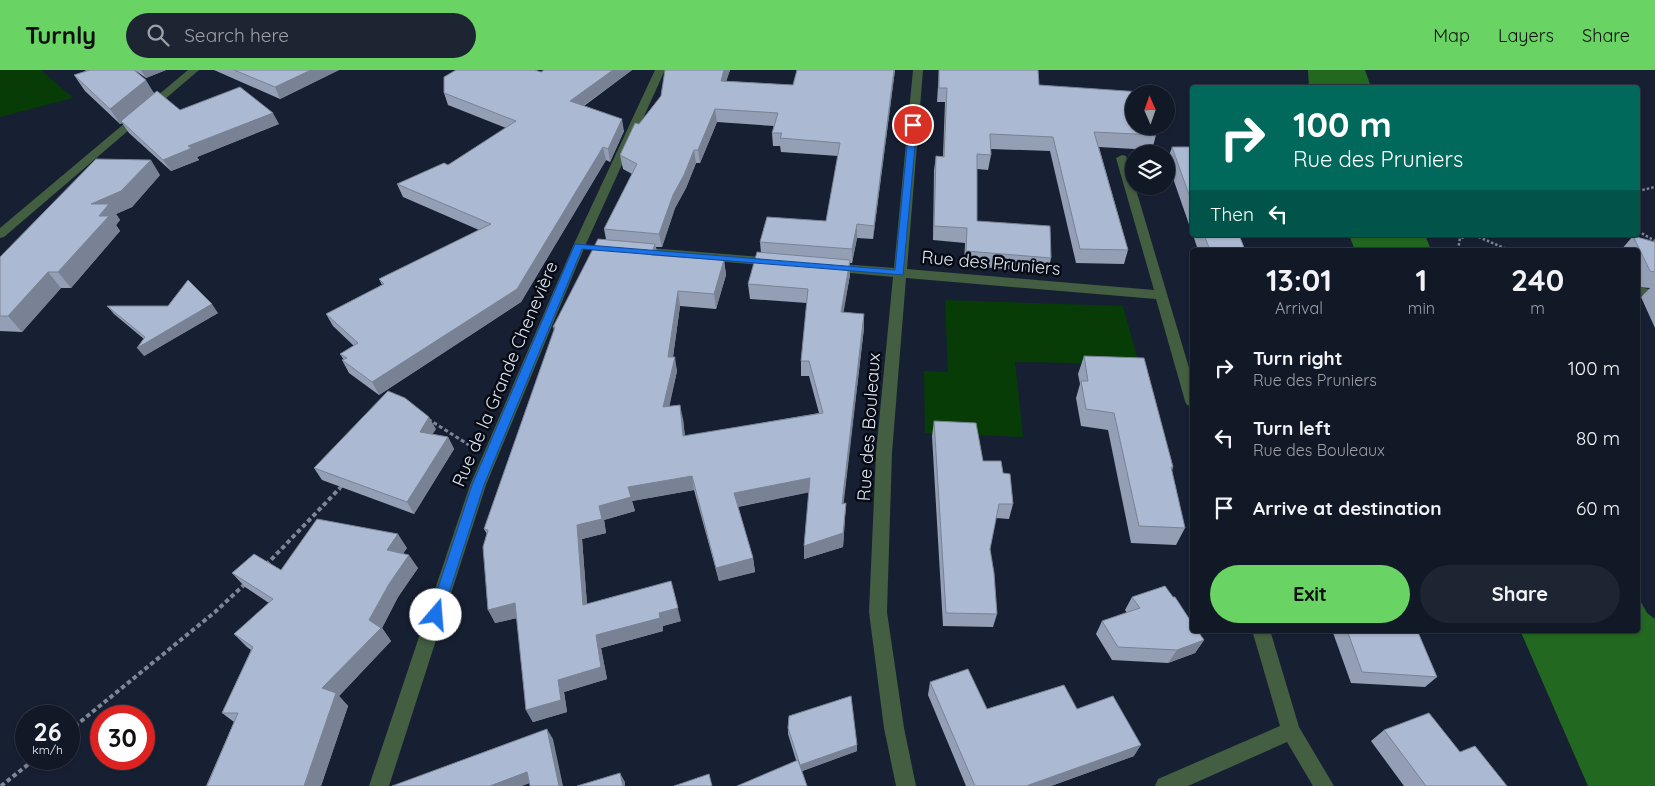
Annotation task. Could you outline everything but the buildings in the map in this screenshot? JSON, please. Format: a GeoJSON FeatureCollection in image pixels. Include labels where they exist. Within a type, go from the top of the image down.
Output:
{"type":"FeatureCollection","features":[{"type":"Feature","properties":{"kind":"street"},"geometry":{"type":"LineString","coordinates":[[0,234],[194,70]]}},
{"type":"Feature","properties":{"kind":"street","name":"Rue de la Grande Chenevière"},"geometry":{"type":"LineString","coordinates":[[379,786],[478,485],[660,70]]}},
{"type":"Feature","properties":{"kind":"street","name":"Rue des Bouleaux"},"geometry":{"type":"LineString","coordinates":[[906,786],[894,728],[878,612],[884,454],[918,70]]}},
{"type":"Feature","properties":{"kind":"street"},"geometry":{"type":"LineString","coordinates":[[1122,158],[1190,394]]}},
{"type":"Feature","properties":{"kind":"street"},"geometry":{"type":"LineString","coordinates":[[627,250],[783,263]]}},
{"type":"Feature","properties":{"kind":"street","name":"Rue des Pruniers"},"geometry":{"type":"LineString","coordinates":[[812,266],[1161,295]]}},
{"type":"Feature","properties":{"kind":"street"},"geometry":{"type":"LineString","coordinates":[[1640,291],[1655,294]]}},
{"type":"Feature","properties":{"kind":"street"},"geometry":{"type":"LineString","coordinates":[[1262,633],[1291,731],[1324,786]]}},
{"type":"Feature","properties":{"kind":"street"},"geometry":{"type":"LineString","coordinates":[[1165,786],[1291,731]]}},
{"type":"Feature","properties":{"kind":"path"},"geometry":{"type":"LineString","coordinates":[[1640,190],[1655,187]]}},
{"type":"Feature","properties":{"kind":"path"},"geometry":{"type":"LineString","coordinates":[[1640,232],[1655,242]]}},
{"type":"Feature","properties":{"kind":"path"},"geometry":{"type":"LineString","coordinates":[[1458,248],[1460,238],[1465,237]]}},
{"type":"Feature","properties":{"kind":"path"},"geometry":{"type":"LineString","coordinates":[[1479,237],[1504,248]]}},
{"type":"Feature","properties":{"kind":"path"},"geometry":{"type":"LineString","coordinates":[[427,418],[489,459]]}},
{"type":"Feature","properties":{"kind":"path"},"geometry":{"type":"LineString","coordinates":[[265,565],[347,481]]}},
{"type":"Feature","properties":{"kind":"path"},"geometry":{"type":"LineString","coordinates":[[80,723],[215,612],[250,579]]}},
{"type":"Feature","properties":{"kind":"path"},"geometry":{"type":"LineString","coordinates":[[1,786],[21,770]]}},
{"type":"Feature","properties":{"kind":"green space"},"geometry":{"type":"Polygon","coordinates":[[[0,70],[41,70],[73,98],[0,117],[0,70]]]}},
{"type":"Feature","properties":{"kind":"green space"},"geometry":{"type":"Polygon","coordinates":[[[1308,70],[1365,70],[1370,85],[1309,85],[1308,70]]]}},
{"type":"Feature","properties":{"kind":"green space"},"geometry":{"type":"Polygon","coordinates":[[[1350,237],[1426,237],[1430,248],[1354,248],[1350,237]]]}},
{"type":"Feature","properties":{"kind":"green space"},"geometry":{"type":"Polygon","coordinates":[[[945,300],[1123,306],[1139,364],[1015,362],[1023,437],[925,433],[924,371],[948,372],[945,300]]]}},
{"type":"Feature","properties":{"kind":"green space"},"geometry":{"type":"Polygon","coordinates":[[[1640,601],[1647,613],[1655,619],[1655,786],[1588,786],[1521,633],[1640,633],[1640,601]]]}},
{"type":"Feature","properties":{"kind":"route"},"geometry":{"type":"LineString","coordinates":[[436,615],[478,485],[579,246],[900,273],[913,125]]}}]}
